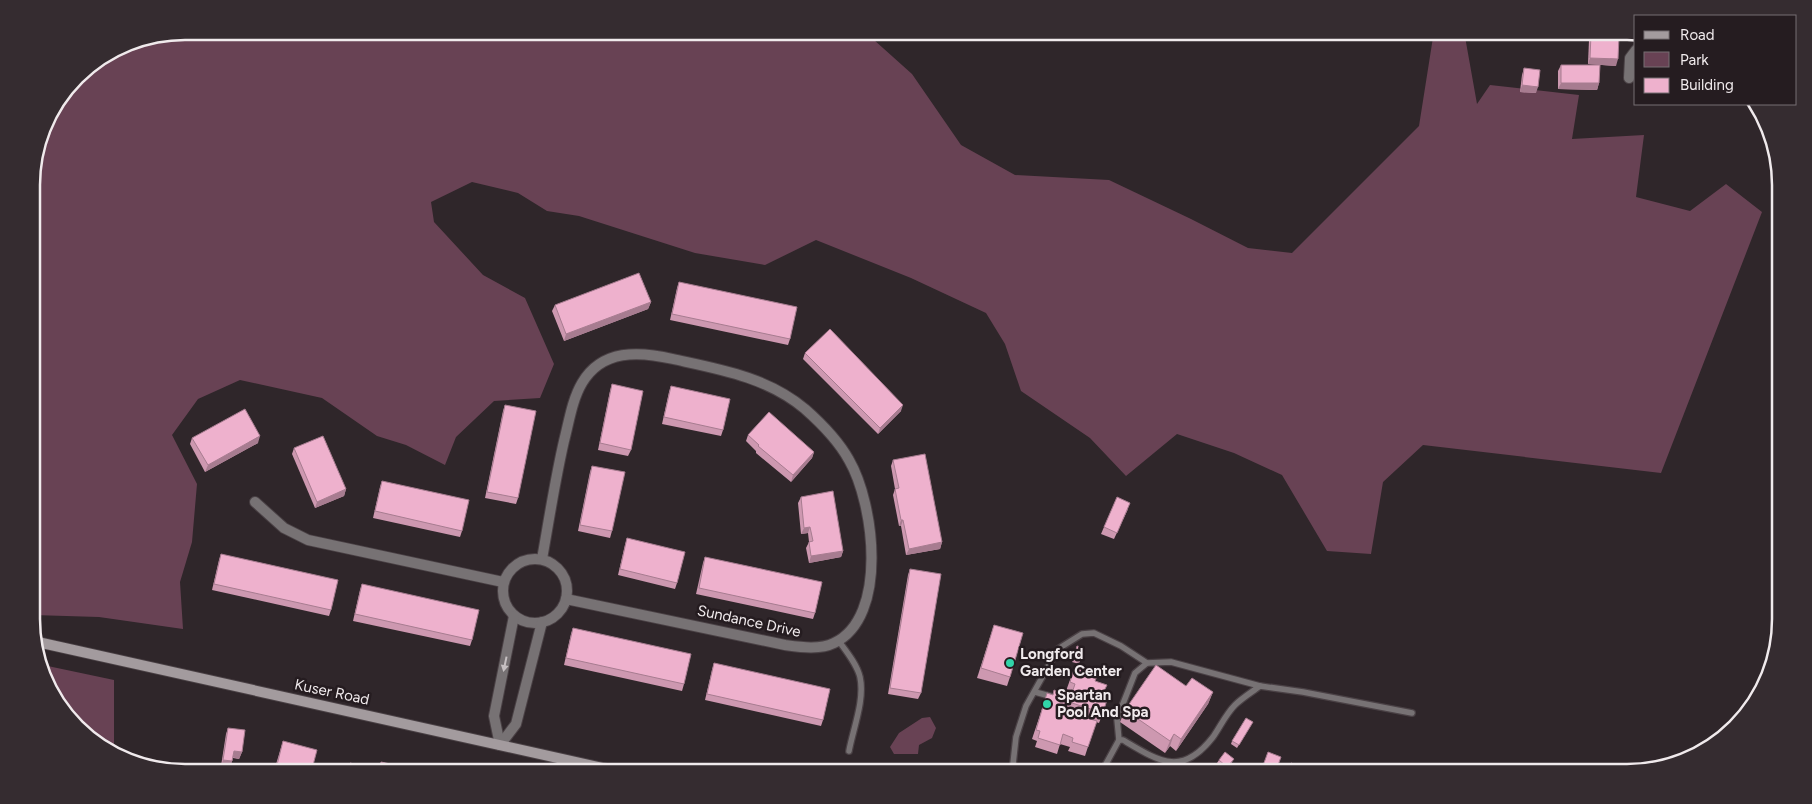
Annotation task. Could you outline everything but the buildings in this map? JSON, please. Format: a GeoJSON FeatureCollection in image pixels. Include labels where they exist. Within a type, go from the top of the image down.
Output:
{"type":"FeatureCollection","features":[{"type":"Feature","properties":{"kind":"street"},"geometry":{"type":"LineString","coordinates":[[1629,78],[1630,58],[1634,53]]}},
{"type":"Feature","properties":{"kind":"street"},"geometry":{"type":"LineString","coordinates":[[542,559],[569,422],[582,383],[593,370],[611,358],[639,354],[655,355],[728,371],[780,391],[804,408],[835,438],[850,461],[858,480],[869,516],[873,544],[871,564],[864,608],[852,627],[838,640]]}},
{"type":"Feature","properties":{"kind":"street"},"geometry":{"type":"LineString","coordinates":[[255,502],[284,528],[308,540],[503,582]]}},
{"type":"Feature","properties":{"kind":"street"},"geometry":{"type":"LineString","coordinates":[[542,559],[550,562],[562,574],[567,590],[566,599],[557,614],[542,622],[527,622],[514,616],[504,601],[503,582],[510,570],[521,562],[542,559]]}},
{"type":"Feature","properties":{"kind":"street","name":"Sundance Drive"},"geometry":{"type":"LineString","coordinates":[[566,599],[785,645],[823,646],[838,640]]}},
{"type":"Feature","properties":{"kind":"street"},"geometry":{"type":"LineString","coordinates":[[500,744],[494,716],[514,616]]}},
{"type":"Feature","properties":{"kind":"street"},"geometry":{"type":"LineString","coordinates":[[500,744],[516,724],[542,622]]}},
{"type":"Feature","properties":{"kind":"street","name":"Kuser Road"},"geometry":{"type":"LineString","coordinates":[[42,643],[585,764]]}},
{"type":"Feature","properties":{"kind":"lane"},"geometry":{"type":"LineString","coordinates":[[1013,764],[1016,736],[1026,706],[1058,649],[1082,634],[1094,633],[1121,646],[1147,662],[1171,662],[1260,686],[1303,692],[1412,713]]}},
{"type":"Feature","properties":{"kind":"lane"},"geometry":{"type":"LineString","coordinates":[[838,640],[855,665],[860,677],[859,703],[849,751]]}},
{"type":"Feature","properties":{"kind":"lane"},"geometry":{"type":"LineString","coordinates":[[1106,764],[1119,740],[1117,719],[1135,673],[1147,662]]}},
{"type":"Feature","properties":{"kind":"lane"},"geometry":{"type":"LineString","coordinates":[[1119,740],[1123,740],[1156,759],[1178,762],[1191,759],[1200,753],[1235,705],[1260,686]]}},
{"type":"Feature","properties":{"kind":"lane"},"geometry":{"type":"LineString","coordinates":[[1034,692],[1050,696],[1048,701]]}},
{"type":"Feature","properties":{"kind":"lane"},"geometry":{"type":"LineString","coordinates":[[562,764],[563,759]]}},
{"type":"Feature","properties":{"kind":"green space"},"geometry":{"type":"Polygon","coordinates":[[[185,40],[874,40],[912,74],[961,145],[1015,175],[1109,180],[1248,248],[1292,253],[1419,126],[1433,40],[1466,40],[1477,104],[1490,85],[1579,95],[1572,139],[1644,135],[1636,197],[1690,211],[1726,184],[1762,212],[1661,473],[1423,445],[1383,482],[1371,554],[1327,551],[1282,475],[1234,453],[1177,434],[1126,476],[1090,438],[1021,391],[1005,344],[986,313],[911,278],[816,240],[765,265],[695,253],[579,216],[547,211],[518,193],[472,182],[431,202],[434,222],[483,275],[525,298],[554,364],[540,398],[494,401],[456,437],[445,465],[406,445],[377,436],[322,398],[240,380],[198,399],[172,435],[197,484],[192,542],[180,582],[183,629],[99,617],[40,615],[40,175],[45,147],[51,129],[64,104],[82,82],[104,64],[121,55],[157,43],[185,40]]]}},
{"type":"Feature","properties":{"kind":"green space"},"geometry":{"type":"Polygon","coordinates":[[[48,666],[114,680],[114,746],[82,722],[59,692],[48,666]]]}},
{"type":"Feature","properties":{"kind":"green space"},"geometry":{"type":"Polygon","coordinates":[[[930,717],[936,728],[932,738],[919,745],[918,754],[894,754],[890,747],[899,733],[922,718],[930,717]]]}},
{"type":"Feature","properties":{"kind":"place","name":"Longford Garden Center"},"geometry":{"type":"Point","coordinates":[1010,663]}},
{"type":"Feature","properties":{"kind":"place","name":"Spartan Pool And Spa"},"geometry":{"type":"Point","coordinates":[1047,704]}}]}
